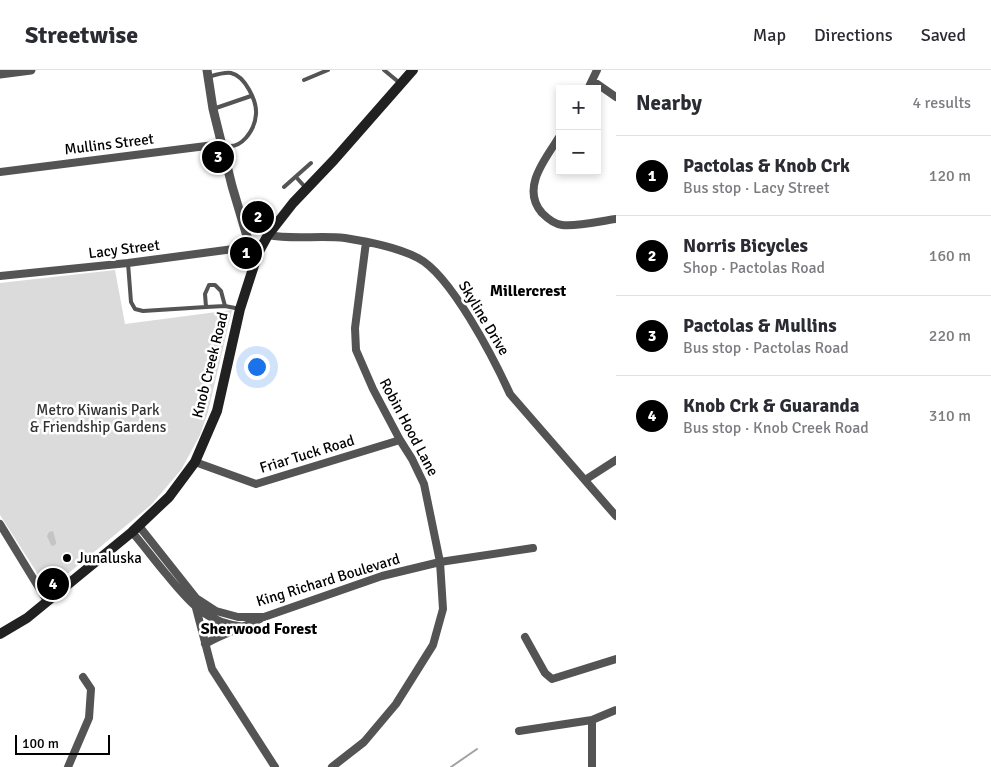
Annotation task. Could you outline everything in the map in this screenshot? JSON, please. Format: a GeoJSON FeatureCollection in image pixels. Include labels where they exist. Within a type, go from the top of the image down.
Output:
{"type":"FeatureCollection","features":[{"type":"Feature","properties":{"kind":"main road","name":"Knob Creek Road"},"geometry":{"type":"LineString","coordinates":[[0,634],[27,618],[136,529],[169,497],[195,462],[217,411],[240,309],[258,253],[268,235],[413,70]]}},
{"type":"Feature","properties":{"kind":"street"},"geometry":{"type":"LineString","coordinates":[[0,74],[31,70]]}},
{"type":"Feature","properties":{"kind":"street"},"geometry":{"type":"LineString","coordinates":[[590,85],[596,70]]}},
{"type":"Feature","properties":{"kind":"street"},"geometry":{"type":"LineString","coordinates":[[208,73],[213,109],[249,243],[258,253]]}},
{"type":"Feature","properties":{"kind":"street"},"geometry":{"type":"LineString","coordinates":[[601,90],[616,97]]}},
{"type":"Feature","properties":{"kind":"street"},"geometry":{"type":"LineString","coordinates":[[556,143],[538,172],[532,190],[538,208],[550,220],[563,225],[616,219]]}},
{"type":"Feature","properties":{"kind":"street","name":"Mullins Street"},"geometry":{"type":"LineString","coordinates":[[0,172],[222,144]]}},
{"type":"Feature","properties":{"kind":"street","name":"Skyline Drive"},"geometry":{"type":"LineString","coordinates":[[268,235],[276,237],[325,236],[366,242],[418,258],[438,274],[476,331],[501,373],[510,394],[616,516]]}},
{"type":"Feature","properties":{"kind":"street","name":"Robin Hood Lane"},"geometry":{"type":"LineString","coordinates":[[332,767],[364,742],[396,704],[433,645],[442,608],[440,562],[424,484],[412,458],[400,440],[362,367],[356,350],[355,328],[366,242]]}},
{"type":"Feature","properties":{"kind":"street","name":"Lacy Street"},"geometry":{"type":"LineString","coordinates":[[0,276],[128,263],[241,248],[249,243]]}},
{"type":"Feature","properties":{"kind":"street","name":"Friar Tuck Road"},"geometry":{"type":"LineString","coordinates":[[195,462],[256,484],[400,440]]}},
{"type":"Feature","properties":{"kind":"street"},"geometry":{"type":"LineString","coordinates":[[585,480],[616,460]]}},
{"type":"Feature","properties":{"kind":"street"},"geometry":{"type":"LineString","coordinates":[[0,524],[48,601]]}},
{"type":"Feature","properties":{"kind":"street","name":"King Richard Boulevard"},"geometry":{"type":"LineString","coordinates":[[136,529],[194,603],[206,615],[223,623],[244,627]]}},
{"type":"Feature","properties":{"kind":"street","name":"King Richard Boulevard"},"geometry":{"type":"LineString","coordinates":[[194,603],[226,615],[264,617],[382,576],[440,562],[533,548]]}},
{"type":"Feature","properties":{"kind":"street"},"geometry":{"type":"LineString","coordinates":[[194,603],[212,669],[275,767]]}},
{"type":"Feature","properties":{"kind":"street"},"geometry":{"type":"LineString","coordinates":[[218,637],[226,615]]}},
{"type":"Feature","properties":{"kind":"street"},"geometry":{"type":"LineString","coordinates":[[205,644],[264,617]]}},
{"type":"Feature","properties":{"kind":"street"},"geometry":{"type":"LineString","coordinates":[[525,637],[545,673],[552,679],[616,659]]}},
{"type":"Feature","properties":{"kind":"street"},"geometry":{"type":"LineString","coordinates":[[68,767],[89,718],[90,689],[83,677]]}},
{"type":"Feature","properties":{"kind":"street"},"geometry":{"type":"LineString","coordinates":[[518,731],[592,720],[616,710]]}},
{"type":"Feature","properties":{"kind":"street"},"geometry":{"type":"LineString","coordinates":[[592,720],[592,767]]}},
{"type":"Feature","properties":{"kind":"lane"},"geometry":{"type":"LineString","coordinates":[[304,80],[328,70]]}},
{"type":"Feature","properties":{"kind":"lane"},"geometry":{"type":"LineString","coordinates":[[384,70],[401,84]]}},
{"type":"Feature","properties":{"kind":"lane"},"geometry":{"type":"LineString","coordinates":[[208,73],[238,76],[246,85],[255,106],[256,116],[246,138],[241,143],[230,146],[222,144]]}},
{"type":"Feature","properties":{"kind":"lane"},"geometry":{"type":"LineString","coordinates":[[213,109],[251,96]]}},
{"type":"Feature","properties":{"kind":"lane"},"geometry":{"type":"LineString","coordinates":[[284,187],[312,163]]}},
{"type":"Feature","properties":{"kind":"lane"},"geometry":{"type":"LineString","coordinates":[[296,177],[307,189]]}},
{"type":"Feature","properties":{"kind":"lane"},"geometry":{"type":"LineString","coordinates":[[128,263],[131,302],[135,309],[143,311],[225,306],[240,309]]}},
{"type":"Feature","properties":{"kind":"lane"},"geometry":{"type":"LineString","coordinates":[[206,307],[206,294],[209,285],[215,285],[221,291],[225,306]]}},
{"type":"Feature","properties":{"kind":"green space","name":"Metro Kiwanis Park & Friendship Gardens"},"geometry":{"type":"Polygon","coordinates":[[[115,270],[125,324],[232,310],[208,412],[200,435],[181,470],[151,505],[48,590],[0,515],[0,283],[115,270]]]}},
{"type":"Feature","properties":{"kind":"building"},"geometry":{"type":"Polygon","coordinates":[[[53,531],[56,544],[53,546],[47,536],[49,532],[53,531]]]}},
{"type":"Feature","properties":{"kind":"waterway"},"geometry":{"type":"LineString","coordinates":[[451,767],[477,749]]}},
{"type":"Feature","properties":{"kind":"place","name":"Pactolas & Mullins"},"geometry":{"type":"Point","coordinates":[218,157]}},
{"type":"Feature","properties":{"kind":"place","name":"Norris Bicycles"},"geometry":{"type":"Point","coordinates":[258,217]}},
{"type":"Feature","properties":{"kind":"place","name":"Pactolas & Knob Crk"},"geometry":{"type":"Point","coordinates":[246,253]}},
{"type":"Feature","properties":{"kind":"place","name":"Junaluska"},"geometry":{"type":"Point","coordinates":[67,558]}},
{"type":"Feature","properties":{"kind":"place","name":"Knob Crk & Guaranda"},"geometry":{"type":"Point","coordinates":[53,584]}},
{"type":"Feature","properties":{"kind":"district","name":"Millercrest"},"geometry":{"type":"Point","coordinates":[528,291]}},
{"type":"Feature","properties":{"kind":"district","name":"Sherwood Forest"},"geometry":{"type":"Point","coordinates":[259,629]}}]}
